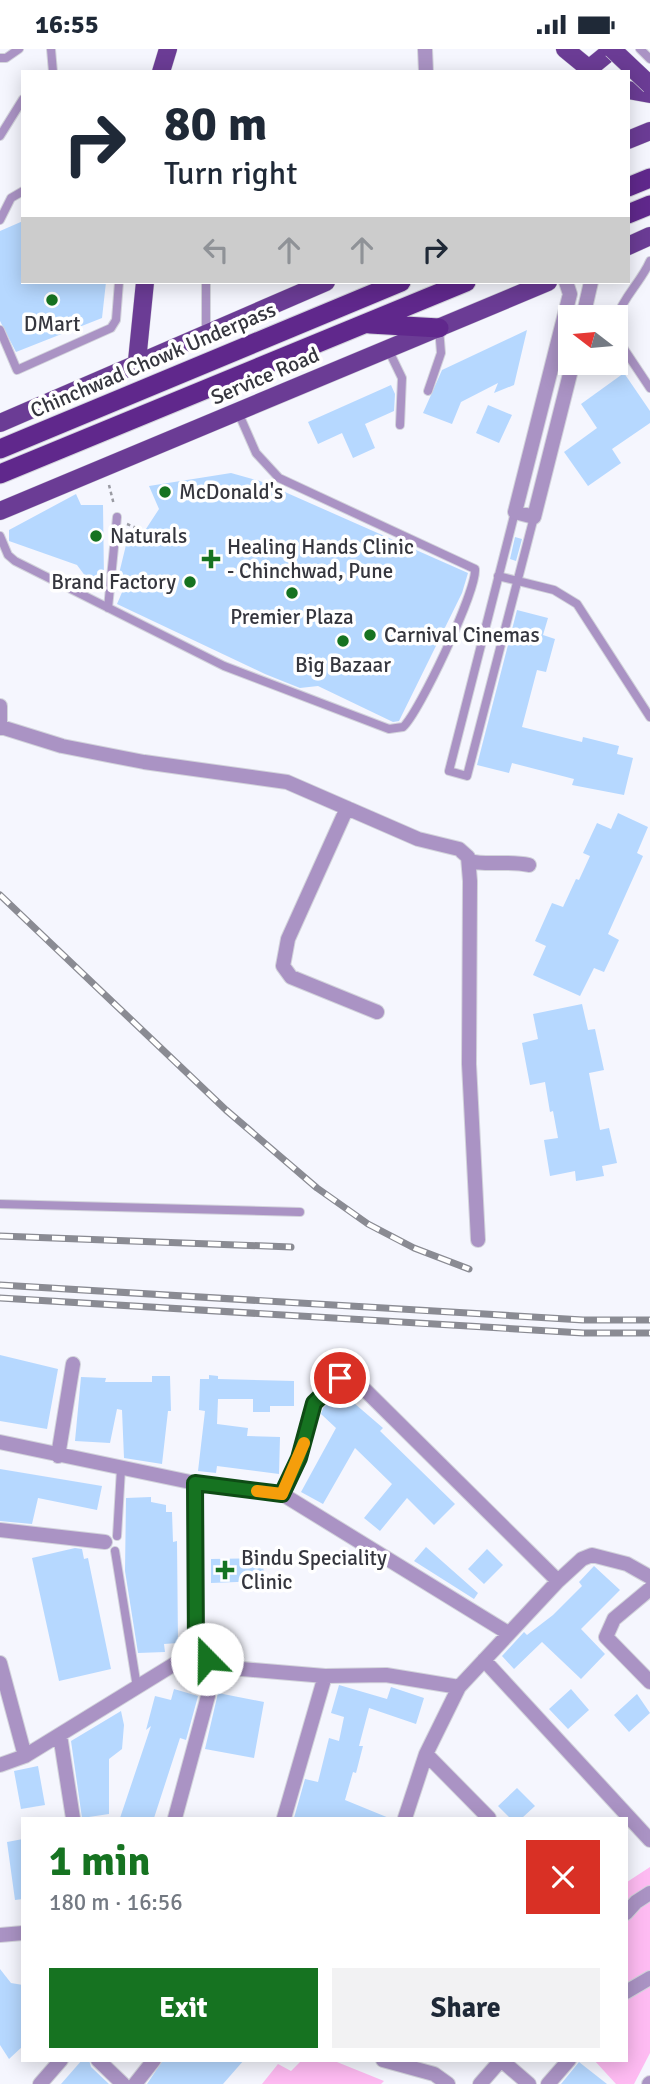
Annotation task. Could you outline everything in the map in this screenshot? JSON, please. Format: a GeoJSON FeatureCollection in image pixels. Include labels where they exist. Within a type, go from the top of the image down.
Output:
{"type":"FeatureCollection","features":[{"type":"Feature","properties":{"kind":"highway"},"geometry":{"type":"LineString","coordinates":[[630,186],[650,178]]}},
{"type":"Feature","properties":{"kind":"highway"},"geometry":{"type":"LineString","coordinates":[[630,213],[650,205]]}},
{"type":"Feature","properties":{"kind":"highway","name":"Chinchwad Chowk Underpass"},"geometry":{"type":"LineString","coordinates":[[0,449],[396,284]]}},
{"type":"Feature","properties":{"kind":"highway"},"geometry":{"type":"LineString","coordinates":[[0,474],[461,284]]}},
{"type":"Feature","properties":{"kind":"highway"},"geometry":{"type":"LineString","coordinates":[[365,324],[439,328]]}},
{"type":"Feature","properties":{"kind":"main road"},"geometry":{"type":"LineString","coordinates":[[162,70],[168,49]]}},
{"type":"Feature","properties":{"kind":"main road"},"geometry":{"type":"LineString","coordinates":[[565,49],[593,70]]}},
{"type":"Feature","properties":{"kind":"main road"},"geometry":{"type":"LineString","coordinates":[[581,49],[593,70]]}},
{"type":"Feature","properties":{"kind":"main road"},"geometry":{"type":"LineString","coordinates":[[593,70],[613,49],[650,85]]}},
{"type":"Feature","properties":{"kind":"main road"},"geometry":{"type":"LineString","coordinates":[[630,90],[650,94]]}},
{"type":"Feature","properties":{"kind":"main road"},"geometry":{"type":"LineString","coordinates":[[630,139],[650,131]]}},
{"type":"Feature","properties":{"kind":"main road"},"geometry":{"type":"LineString","coordinates":[[136,362],[145,284]]}},
{"type":"Feature","properties":{"kind":"main road"},"geometry":{"type":"LineString","coordinates":[[0,422],[321,284]]}},
{"type":"Feature","properties":{"kind":"main road","name":"Service Road"},"geometry":{"type":"LineString","coordinates":[[0,511],[543,284]]}},
{"type":"Feature","properties":{"kind":"street"},"geometry":{"type":"LineString","coordinates":[[425,49],[426,70]]}},
{"type":"Feature","properties":{"kind":"street"},"geometry":{"type":"LineString","coordinates":[[567,284],[570,295],[515,512],[534,517],[570,375]]}},
{"type":"Feature","properties":{"kind":"street"},"geometry":{"type":"LineString","coordinates":[[586,305],[591,284]]}},
{"type":"Feature","properties":{"kind":"street"},"geometry":{"type":"LineString","coordinates":[[551,368],[558,368]]}},
{"type":"Feature","properties":{"kind":"street"},"geometry":{"type":"LineString","coordinates":[[0,706],[0,727],[62,747],[144,762],[287,782],[418,839],[459,849],[469,861],[488,865],[496,861],[529,865]]}},
{"type":"Feature","properties":{"kind":"street"},"geometry":{"type":"LineString","coordinates":[[347,809],[288,939],[283,966],[291,977],[377,1012]]}},
{"type":"Feature","properties":{"kind":"street"},"geometry":{"type":"LineString","coordinates":[[469,861],[468,1064],[478,1240]]}},
{"type":"Feature","properties":{"kind":"street"},"geometry":{"type":"LineString","coordinates":[[58,1456],[73,1364]]}},
{"type":"Feature","properties":{"kind":"street"},"geometry":{"type":"LineString","coordinates":[[282,1494],[299,1458],[314,1403],[340,1378],[356,1381],[558,1581]]}},
{"type":"Feature","properties":{"kind":"street"},"geometry":{"type":"LineString","coordinates":[[0,1442],[195,1483],[282,1494],[508,1633]]}},
{"type":"Feature","properties":{"kind":"street"},"geometry":{"type":"LineString","coordinates":[[195,1483],[196,1649]]}},
{"type":"Feature","properties":{"kind":"street"},"geometry":{"type":"LineString","coordinates":[[0,1531],[112,1543]]}},
{"type":"Feature","properties":{"kind":"street"},"geometry":{"type":"LineString","coordinates":[[405,1817],[426,1754],[459,1687],[558,1581],[582,1559],[592,1555],[627,1564],[650,1577]]}},
{"type":"Feature","properties":{"kind":"street"},"geometry":{"type":"LineString","coordinates":[[650,1589],[614,1619],[606,1637],[650,1682]]}},
{"type":"Feature","properties":{"kind":"street"},"geometry":{"type":"LineString","coordinates":[[0,1765],[25,1756],[181,1660],[187,1652],[196,1649]]}},
{"type":"Feature","properties":{"kind":"street"},"geometry":{"type":"LineString","coordinates":[[175,1817],[208,1696],[204,1654],[196,1649]]}},
{"type":"Feature","properties":{"kind":"street"},"geometry":{"type":"LineString","coordinates":[[181,1660],[187,1674],[205,1670],[326,1676],[386,1675],[459,1687]]}},
{"type":"Feature","properties":{"kind":"street"},"geometry":{"type":"LineString","coordinates":[[484,1660],[650,1840]]}},
{"type":"Feature","properties":{"kind":"street"},"geometry":{"type":"LineString","coordinates":[[0,1663],[25,1756]]}},
{"type":"Feature","properties":{"kind":"street"},"geometry":{"type":"LineString","coordinates":[[284,1817],[326,1676]]}},
{"type":"Feature","properties":{"kind":"street"},"geometry":{"type":"LineString","coordinates":[[60,1735],[74,1817]]}},
{"type":"Feature","properties":{"kind":"street"},"geometry":{"type":"LineString","coordinates":[[426,1754],[488,1817]]}},
{"type":"Feature","properties":{"kind":"street"},"geometry":{"type":"LineString","coordinates":[[628,1911],[650,1893]]}},
{"type":"Feature","properties":{"kind":"street"},"geometry":{"type":"LineString","coordinates":[[0,1935],[21,1933]]}},
{"type":"Feature","properties":{"kind":"street"},"geometry":{"type":"LineString","coordinates":[[628,1991],[650,1979]]}},
{"type":"Feature","properties":{"kind":"street"},"geometry":{"type":"LineString","coordinates":[[40,2084],[59,2062]]}},
{"type":"Feature","properties":{"kind":"street"},"geometry":{"type":"LineString","coordinates":[[99,2062],[123,2084]]}},
{"type":"Feature","properties":{"kind":"street"},"geometry":{"type":"LineString","coordinates":[[135,2084],[152,2062]]}},
{"type":"Feature","properties":{"kind":"street"},"geometry":{"type":"LineString","coordinates":[[390,2062],[434,2074],[448,2084]]}},
{"type":"Feature","properties":{"kind":"street"},"geometry":{"type":"LineString","coordinates":[[481,2084],[499,2062]]}},
{"type":"Feature","properties":{"kind":"street"},"geometry":{"type":"LineString","coordinates":[[503,2062],[529,2084]]}},
{"type":"Feature","properties":{"kind":"street"},"geometry":{"type":"LineString","coordinates":[[548,2084],[567,2062]]}},
{"type":"Feature","properties":{"kind":"lane"},"geometry":{"type":"LineString","coordinates":[[0,58],[19,49]]}},
{"type":"Feature","properties":{"kind":"lane"},"geometry":{"type":"LineString","coordinates":[[51,49],[53,70]]}},
{"type":"Feature","properties":{"kind":"lane"},"geometry":{"type":"LineString","coordinates":[[639,49],[650,59]]}},
{"type":"Feature","properties":{"kind":"lane"},"geometry":{"type":"LineString","coordinates":[[0,136],[21,102]]}},
{"type":"Feature","properties":{"kind":"lane"},"geometry":{"type":"LineString","coordinates":[[0,220],[11,198],[21,192]]}},
{"type":"Feature","properties":{"kind":"lane"},"geometry":{"type":"LineString","coordinates":[[621,305],[643,278],[650,259],[639,240]]}},
{"type":"Feature","properties":{"kind":"lane"},"geometry":{"type":"LineString","coordinates":[[0,330],[17,370],[111,328],[116,320],[119,284]]}},
{"type":"Feature","properties":{"kind":"lane"},"geometry":{"type":"LineString","coordinates":[[206,284],[206,332]]}},
{"type":"Feature","properties":{"kind":"lane"},"geometry":{"type":"LineString","coordinates":[[428,391],[441,353],[439,328]]}},
{"type":"Feature","properties":{"kind":"lane"},"geometry":{"type":"LineString","coordinates":[[388,349],[402,378],[400,425]]}},
{"type":"Feature","properties":{"kind":"lane"},"geometry":{"type":"LineString","coordinates":[[628,355],[650,388]]}},
{"type":"Feature","properties":{"kind":"lane"},"geometry":{"type":"LineString","coordinates":[[0,535],[8,555],[15,561],[224,666],[397,730],[408,723],[464,609],[475,569],[279,478],[256,453],[238,412]]}},
{"type":"Feature","properties":{"kind":"lane"},"geometry":{"type":"LineString","coordinates":[[515,512],[449,771],[467,776],[534,517]]}},
{"type":"Feature","properties":{"kind":"lane"},"geometry":{"type":"LineString","coordinates":[[108,608],[117,517]]}},
{"type":"Feature","properties":{"kind":"lane"},"geometry":{"type":"LineString","coordinates":[[498,576],[554,590],[577,604],[650,716]]}},
{"type":"Feature","properties":{"kind":"lane"},"geometry":{"type":"LineString","coordinates":[[0,1204],[300,1212]]}},
{"type":"Feature","properties":{"kind":"lane"},"geometry":{"type":"LineString","coordinates":[[121,1469],[112,1543],[137,1687]]}},
{"type":"Feature","properties":{"kind":"path"},"geometry":{"type":"LineString","coordinates":[[103,468],[117,517],[139,529]]}},
{"type":"Feature","properties":{"kind":"shaded area"},"geometry":{"type":"Polygon","coordinates":[[[650,1867],[650,2053],[634,2084],[616,2084],[596,2062],[628,2062],[628,1881],[650,1867]]]}},
{"type":"Feature","properties":{"kind":"shaded area"},"geometry":{"type":"Polygon","coordinates":[[[300,2062],[337,2062],[384,2081],[381,2084],[262,2084],[278,2064],[291,2071],[300,2062]]]}},
{"type":"Feature","properties":{"kind":"building","name":"DMart"},"geometry":{"type":"Polygon","coordinates":[[[21,222],[21,284],[106,284],[102,318],[16,352],[0,321],[0,231],[21,222]]]}},
{"type":"Feature","properties":{"kind":"building"},"geometry":{"type":"Polygon","coordinates":[[[527,330],[514,385],[494,393],[498,383],[461,402],[452,424],[423,413],[442,370],[527,330]]]}},
{"type":"Feature","properties":{"kind":"building"},"geometry":{"type":"Polygon","coordinates":[[[621,375],[625,375],[650,411],[650,423],[612,449],[621,463],[588,486],[564,452],[597,428],[581,404],[621,375]]]}},
{"type":"Feature","properties":{"kind":"building"},"geometry":{"type":"Polygon","coordinates":[[[391,385],[395,394],[394,411],[365,424],[375,448],[353,458],[342,433],[318,444],[308,422],[391,385]]]}},
{"type":"Feature","properties":{"kind":"building"},"geometry":{"type":"Polygon","coordinates":[[[488,405],[512,415],[499,443],[476,433],[488,405]]]}},
{"type":"Feature","properties":{"kind":"building","name":"Premier Plaza"},"geometry":{"type":"Polygon","coordinates":[[[231,473],[260,481],[468,573],[462,593],[399,721],[393,722],[318,686],[300,688],[265,674],[117,604],[126,583],[117,582],[126,545],[142,535],[159,509],[149,486],[231,473]]]}},
{"type":"Feature","properties":{"kind":"building"},"geometry":{"type":"Polygon","coordinates":[[[76,494],[81,505],[103,505],[104,580],[86,577],[77,565],[9,541],[9,530],[76,494]]]}},
{"type":"Feature","properties":{"kind":"building"},"geometry":{"type":"Polygon","coordinates":[[[515,537],[522,539],[516,561],[510,559],[515,537]]]}},
{"type":"Feature","properties":{"kind":"building"},"geometry":{"type":"Polygon","coordinates":[[[517,610],[548,618],[543,635],[555,639],[546,672],[537,670],[522,727],[582,742],[583,737],[619,746],[617,754],[633,758],[624,795],[572,785],[574,779],[512,763],[509,773],[477,765],[517,610]]]}},
{"type":"Feature","properties":{"kind":"building"},"geometry":{"type":"Polygon","coordinates":[[[618,813],[648,827],[637,853],[643,856],[608,934],[619,940],[604,972],[594,968],[580,996],[533,975],[546,946],[535,941],[552,903],[563,907],[576,879],[579,880],[590,856],[583,853],[597,823],[611,829],[618,813]]]}},
{"type":"Feature","properties":{"kind":"building"},"geometry":{"type":"Polygon","coordinates":[[[582,1004],[588,1030],[595,1029],[604,1070],[589,1073],[600,1130],[609,1128],[617,1163],[602,1166],[604,1176],[576,1181],[575,1171],[550,1176],[544,1140],[558,1138],[553,1111],[550,1112],[545,1082],[530,1085],[522,1043],[538,1039],[533,1014],[582,1004]]]}},
{"type":"Feature","properties":{"kind":"building"},"geometry":{"type":"Polygon","coordinates":[[[0,1355],[58,1369],[47,1429],[0,1421],[0,1355]]]}},
{"type":"Feature","properties":{"kind":"building"},"geometry":{"type":"Polygon","coordinates":[[[209,1375],[218,1376],[218,1379],[294,1381],[294,1406],[270,1406],[270,1412],[253,1412],[253,1399],[218,1399],[217,1424],[248,1428],[247,1436],[280,1437],[279,1474],[217,1466],[216,1473],[198,1471],[205,1411],[199,1410],[200,1379],[209,1379],[209,1375]]]}},
{"type":"Feature","properties":{"kind":"building"},"geometry":{"type":"Polygon","coordinates":[[[152,1376],[170,1376],[171,1411],[168,1411],[162,1464],[124,1458],[122,1410],[117,1409],[110,1443],[75,1441],[81,1377],[106,1378],[105,1382],[152,1382],[152,1376]]]}},
{"type":"Feature","properties":{"kind":"building"},"geometry":{"type":"Polygon","coordinates":[[[340,1391],[383,1428],[380,1431],[455,1504],[434,1525],[407,1498],[380,1531],[364,1518],[392,1484],[355,1448],[323,1504],[301,1492],[336,1428],[321,1414],[323,1408],[340,1391]]]}},
{"type":"Feature","properties":{"kind":"building"},"geometry":{"type":"Polygon","coordinates":[[[0,1469],[102,1486],[97,1510],[38,1498],[32,1524],[0,1521],[0,1469]]]}},
{"type":"Feature","properties":{"kind":"building"},"geometry":{"type":"Polygon","coordinates":[[[151,1497],[151,1502],[166,1505],[166,1512],[172,1512],[173,1542],[177,1541],[178,1643],[164,1644],[165,1652],[138,1653],[125,1571],[126,1498],[151,1497]]]}},
{"type":"Feature","properties":{"kind":"building"},"geometry":{"type":"Polygon","coordinates":[[[426,1547],[478,1593],[474,1599],[414,1561],[426,1547]]]}},
{"type":"Feature","properties":{"kind":"building"},"geometry":{"type":"Polygon","coordinates":[[[75,1548],[82,1549],[84,1559],[88,1558],[111,1669],[59,1681],[32,1558],[75,1548]]]}},
{"type":"Feature","properties":{"kind":"building"},"geometry":{"type":"Polygon","coordinates":[[[487,1549],[503,1565],[484,1584],[468,1569],[487,1549]]]}},
{"type":"Feature","properties":{"kind":"building"},"geometry":{"type":"Polygon","coordinates":[[[263,1558],[264,1581],[211,1583],[211,1559],[263,1558]]]}},
{"type":"Feature","properties":{"kind":"building"},"geometry":{"type":"Polygon","coordinates":[[[594,1566],[620,1590],[581,1629],[605,1654],[581,1679],[542,1642],[514,1669],[502,1656],[524,1632],[527,1635],[553,1615],[582,1586],[579,1582],[594,1566]]]}},
{"type":"Feature","properties":{"kind":"building"},"geometry":{"type":"Polygon","coordinates":[[[339,1685],[387,1699],[391,1687],[424,1698],[416,1724],[369,1708],[359,1746],[363,1746],[356,1773],[353,1772],[345,1800],[387,1817],[294,1817],[305,1779],[318,1782],[329,1738],[339,1741],[344,1717],[331,1713],[339,1685]]]}},
{"type":"Feature","properties":{"kind":"building"},"geometry":{"type":"Polygon","coordinates":[[[174,1689],[198,1696],[186,1740],[180,1738],[154,1817],[120,1817],[151,1726],[146,1730],[155,1696],[171,1700],[174,1689]]]}},
{"type":"Feature","properties":{"kind":"building"},"geometry":{"type":"Polygon","coordinates":[[[571,1689],[589,1710],[568,1729],[549,1709],[571,1689]]]}},
{"type":"Feature","properties":{"kind":"building"},"geometry":{"type":"Polygon","coordinates":[[[218,1693],[264,1702],[254,1758],[205,1749],[218,1693]]]}},
{"type":"Feature","properties":{"kind":"building"},"geometry":{"type":"Polygon","coordinates":[[[637,1694],[650,1713],[629,1732],[614,1715],[637,1694]]]}},
{"type":"Feature","properties":{"kind":"building"},"geometry":{"type":"Polygon","coordinates":[[[121,1711],[124,1725],[122,1749],[109,1759],[109,1814],[82,1817],[71,1741],[121,1711]]]}},
{"type":"Feature","properties":{"kind":"building"},"geometry":{"type":"Polygon","coordinates":[[[38,1766],[45,1805],[21,1809],[14,1771],[38,1766]]]}},
{"type":"Feature","properties":{"kind":"building"},"geometry":{"type":"Polygon","coordinates":[[[517,1788],[535,1806],[523,1817],[509,1817],[498,1806],[517,1788]]]}},
{"type":"Feature","properties":{"kind":"building"},"geometry":{"type":"Polygon","coordinates":[[[21,1839],[21,1899],[15,1900],[7,1842],[21,1839]]]}},
{"type":"Feature","properties":{"kind":"building"},"geometry":{"type":"Polygon","coordinates":[[[0,1969],[11,1983],[21,1985],[21,2048],[9,2059],[0,2045],[0,1969]]]}},
{"type":"Feature","properties":{"kind":"building"},"geometry":{"type":"Polygon","coordinates":[[[80,2062],[90,2062],[91,2067],[109,2084],[61,2084],[80,2062]]]}},
{"type":"Feature","properties":{"kind":"building"},"geometry":{"type":"Polygon","coordinates":[[[162,2062],[242,2062],[223,2084],[147,2084],[162,2062]]]}},
{"type":"Feature","properties":{"kind":"building"},"geometry":{"type":"Polygon","coordinates":[[[579,2062],[607,2084],[561,2084],[579,2062]]]}},
{"type":"Feature","properties":{"kind":"railway"},"geometry":{"type":"LineString","coordinates":[[0,895],[226,1110],[317,1188],[368,1224],[414,1248],[469,1269]]}},
{"type":"Feature","properties":{"kind":"railway"},"geometry":{"type":"LineString","coordinates":[[0,1236],[291,1247]]}},
{"type":"Feature","properties":{"kind":"railway"},"geometry":{"type":"LineString","coordinates":[[0,1285],[583,1320],[650,1320]]}},
{"type":"Feature","properties":{"kind":"railway"},"geometry":{"type":"LineString","coordinates":[[0,1298],[583,1333],[650,1333]]}},
{"type":"Feature","properties":{"kind":"slow traffic"},"geometry":{"type":"LineString","coordinates":[[257,1491],[282,1494],[304,1443]]}},
{"type":"Feature","properties":{"kind":"place","name":"DMart"},"geometry":{"type":"Point","coordinates":[52,300]}},
{"type":"Feature","properties":{"kind":"place","name":"McDonald's"},"geometry":{"type":"Point","coordinates":[165,492]}},
{"type":"Feature","properties":{"kind":"place","name":"Naturals"},"geometry":{"type":"Point","coordinates":[96,536]}},
{"type":"Feature","properties":{"kind":"place","name":"Healing Hands Clinic - Chinchwad, Pune"},"geometry":{"type":"Point","coordinates":[211,559]}},
{"type":"Feature","properties":{"kind":"place","name":"Brand Factory"},"geometry":{"type":"Point","coordinates":[190,582]}},
{"type":"Feature","properties":{"kind":"place","name":"Premier Plaza"},"geometry":{"type":"Point","coordinates":[292,593]}},
{"type":"Feature","properties":{"kind":"place","name":"Carnival Cinemas"},"geometry":{"type":"Point","coordinates":[370,635]}},
{"type":"Feature","properties":{"kind":"place","name":"Big Bazaar"},"geometry":{"type":"Point","coordinates":[343,641]}},
{"type":"Feature","properties":{"kind":"place","name":"Bindu Speciality Clinic"},"geometry":{"type":"Point","coordinates":[225,1570]}},
{"type":"Feature","properties":{"kind":"route"},"geometry":{"type":"LineString","coordinates":[[207,1659],[196,1649],[195,1483],[282,1494],[299,1458],[314,1403],[322,1392],[340,1378]]}}]}
